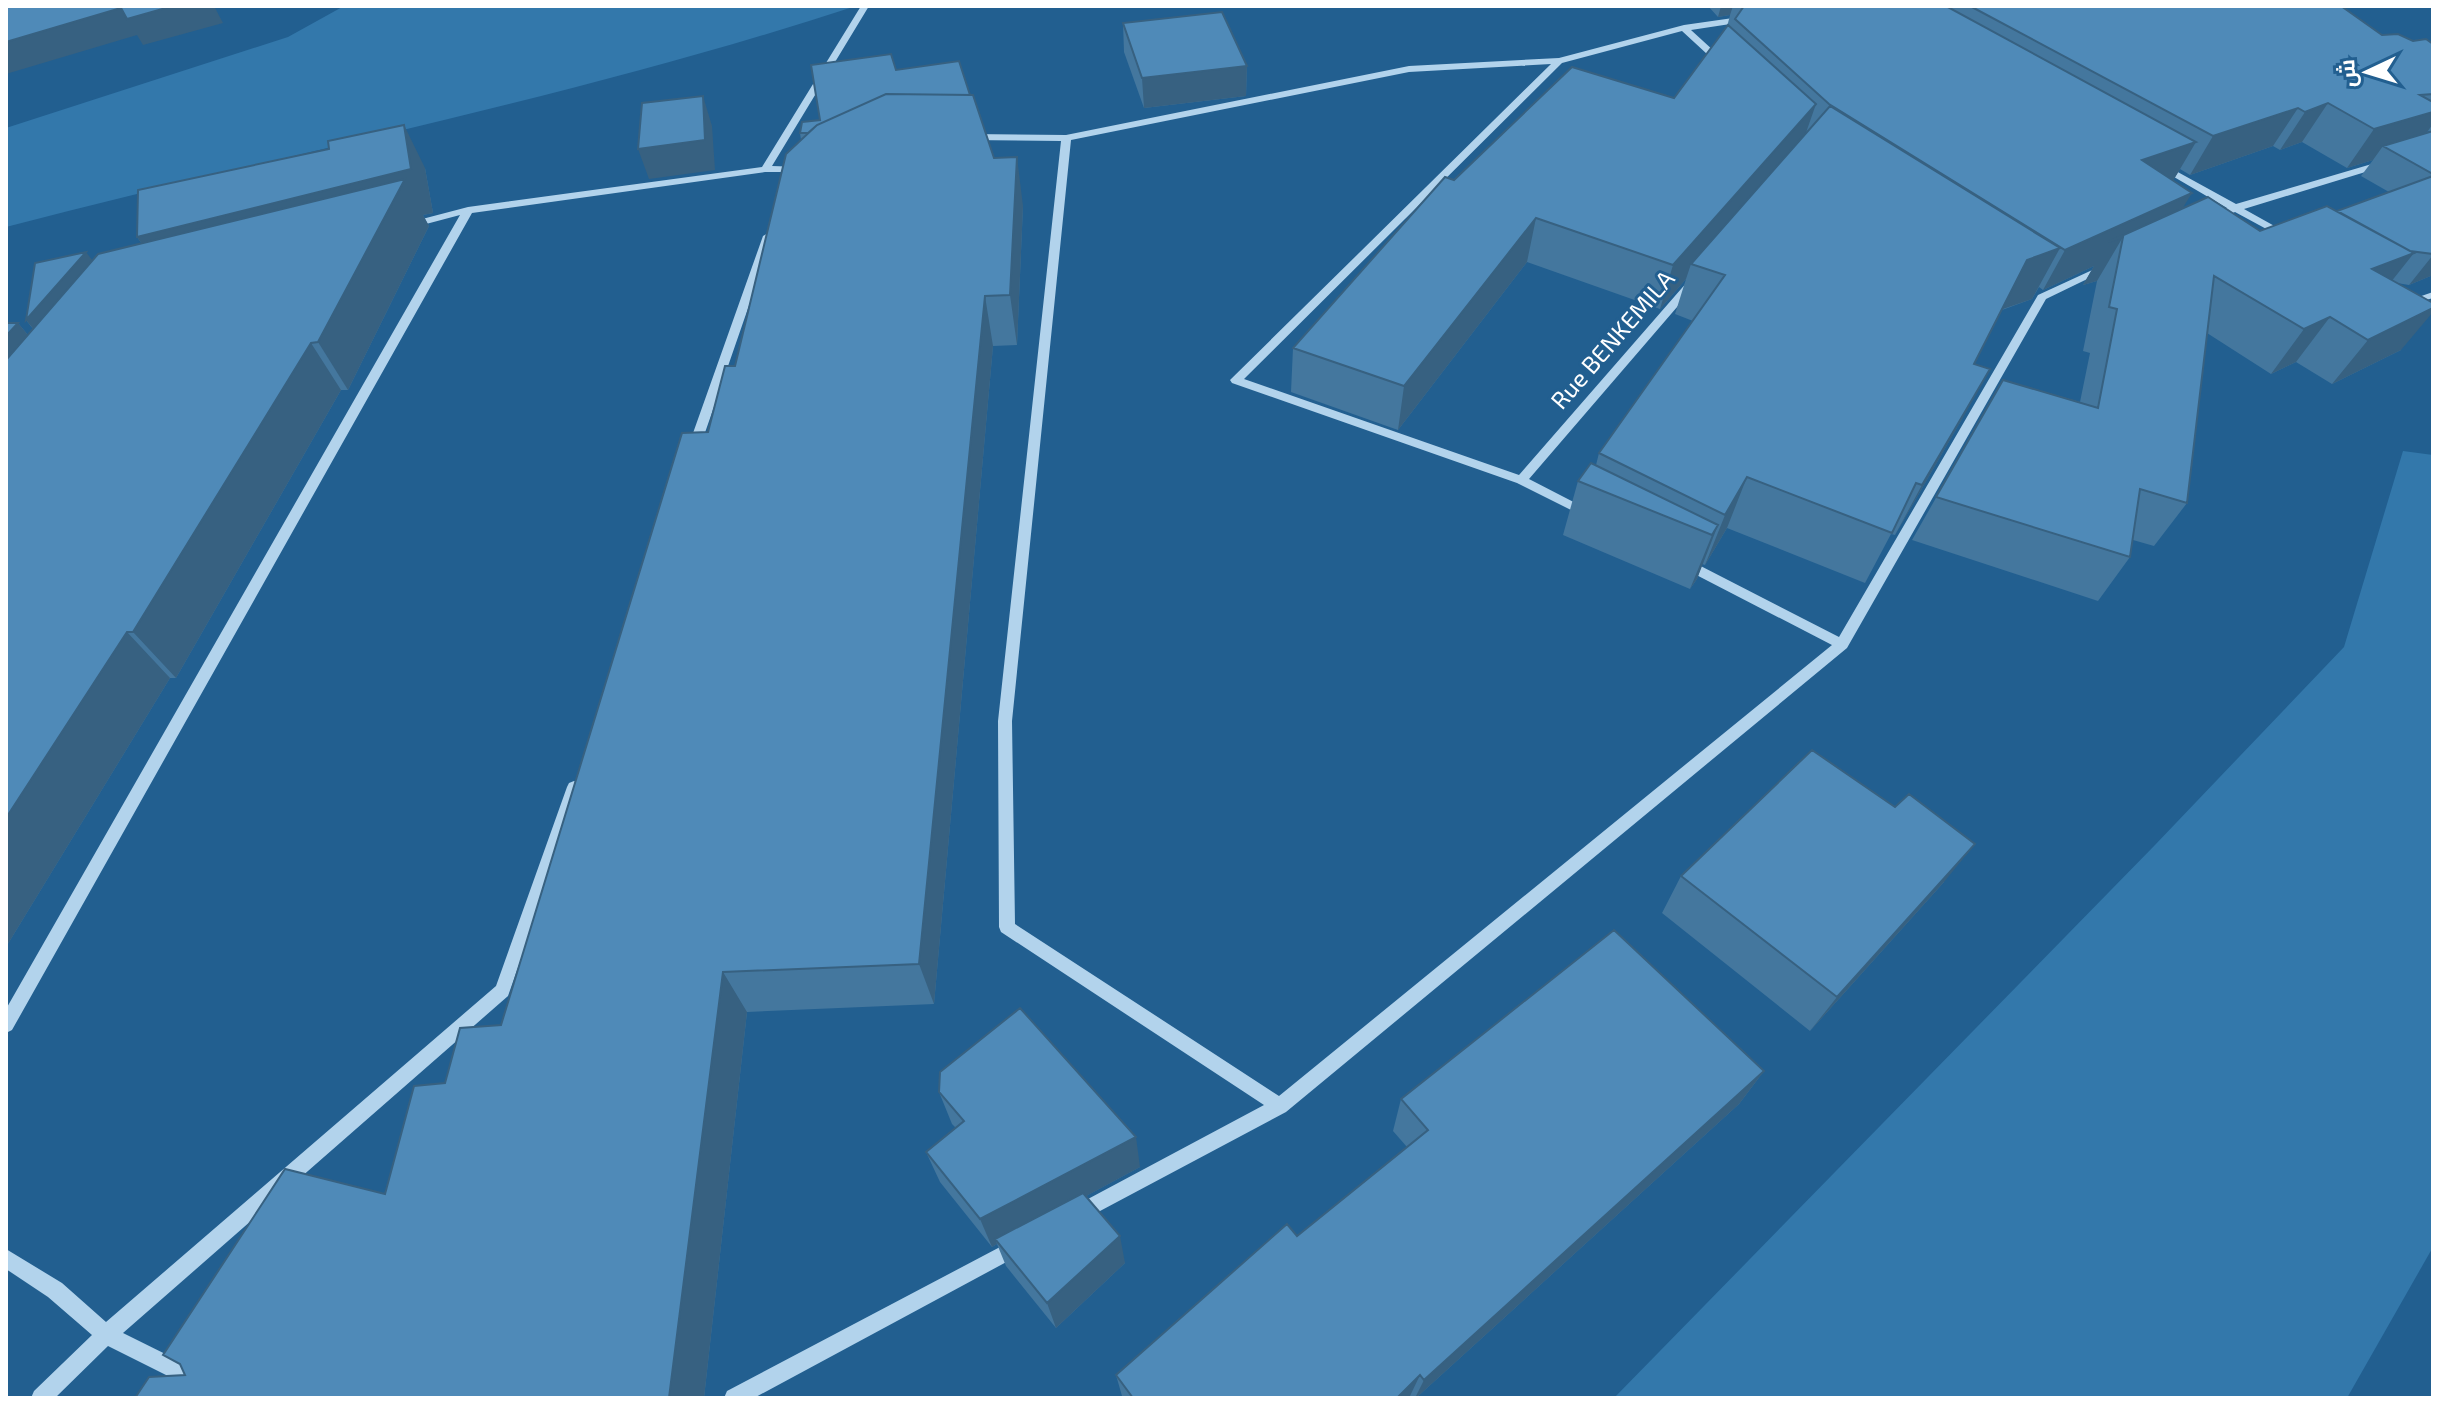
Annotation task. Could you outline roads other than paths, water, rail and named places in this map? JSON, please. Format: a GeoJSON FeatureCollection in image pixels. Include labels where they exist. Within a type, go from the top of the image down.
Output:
{"type":"FeatureCollection","features":[{"type":"Feature","properties":{"kind":"street"},"geometry":{"type":"LineString","coordinates":[[765,169],[865,6]]}},
{"type":"Feature","properties":{"kind":"street"},"geometry":{"type":"LineString","coordinates":[[956,137],[1066,138],[1409,69],[1559,61],[1684,28],[1764,17]]}},
{"type":"Feature","properties":{"kind":"street"},"geometry":{"type":"LineString","coordinates":[[1684,28],[1730,71]]}},
{"type":"Feature","properties":{"kind":"street"},"geometry":{"type":"LineString","coordinates":[[1559,61],[1236,380],[1521,480],[1605,523]]}},
{"type":"Feature","properties":{"kind":"street"},"geometry":{"type":"LineString","coordinates":[[1066,138],[1005,721],[1007,927],[1280,1106]]}},
{"type":"Feature","properties":{"kind":"street"},"geometry":{"type":"LineString","coordinates":[[2208,221],[2235,208],[2398,159]]}},
{"type":"Feature","properties":{"kind":"street"},"geometry":{"type":"LineString","coordinates":[[2152,161],[2289,238]]}},
{"type":"Feature","properties":{"kind":"street"},"geometry":{"type":"LineString","coordinates":[[406,226],[468,210],[765,169],[810,170]]}},
{"type":"Feature","properties":{"kind":"street"},"geometry":{"type":"LineString","coordinates":[[6,1025],[468,210]]}},
{"type":"Feature","properties":{"kind":"street"},"geometry":{"type":"LineString","coordinates":[[687,468],[774,217]]}},
{"type":"Feature","properties":{"kind":"street"},"geometry":{"type":"LineString","coordinates":[[734,1398],[1280,1106],[1842,644],[2042,297],[2125,259]]}},
{"type":"Feature","properties":{"kind":"street","name":"Rue BENKEMILA"},"geometry":{"type":"LineString","coordinates":[[1521,480],[1696,278]]}},
{"type":"Feature","properties":{"kind":"street"},"geometry":{"type":"LineString","coordinates":[[2029,289],[2042,297]]}},
{"type":"Feature","properties":{"kind":"street"},"geometry":{"type":"LineString","coordinates":[[2398,293],[2433,295]]}},
{"type":"Feature","properties":{"kind":"street"},"geometry":{"type":"LineString","coordinates":[[1674,558],[1842,644]]}},
{"type":"Feature","properties":{"kind":"street"},"geometry":{"type":"LineString","coordinates":[[41,1398],[106,1335],[502,991],[582,766]]}},
{"type":"Feature","properties":{"kind":"street"},"geometry":{"type":"LineString","coordinates":[[6,1258],[55,1290],[106,1335],[233,1398]]}}]}
